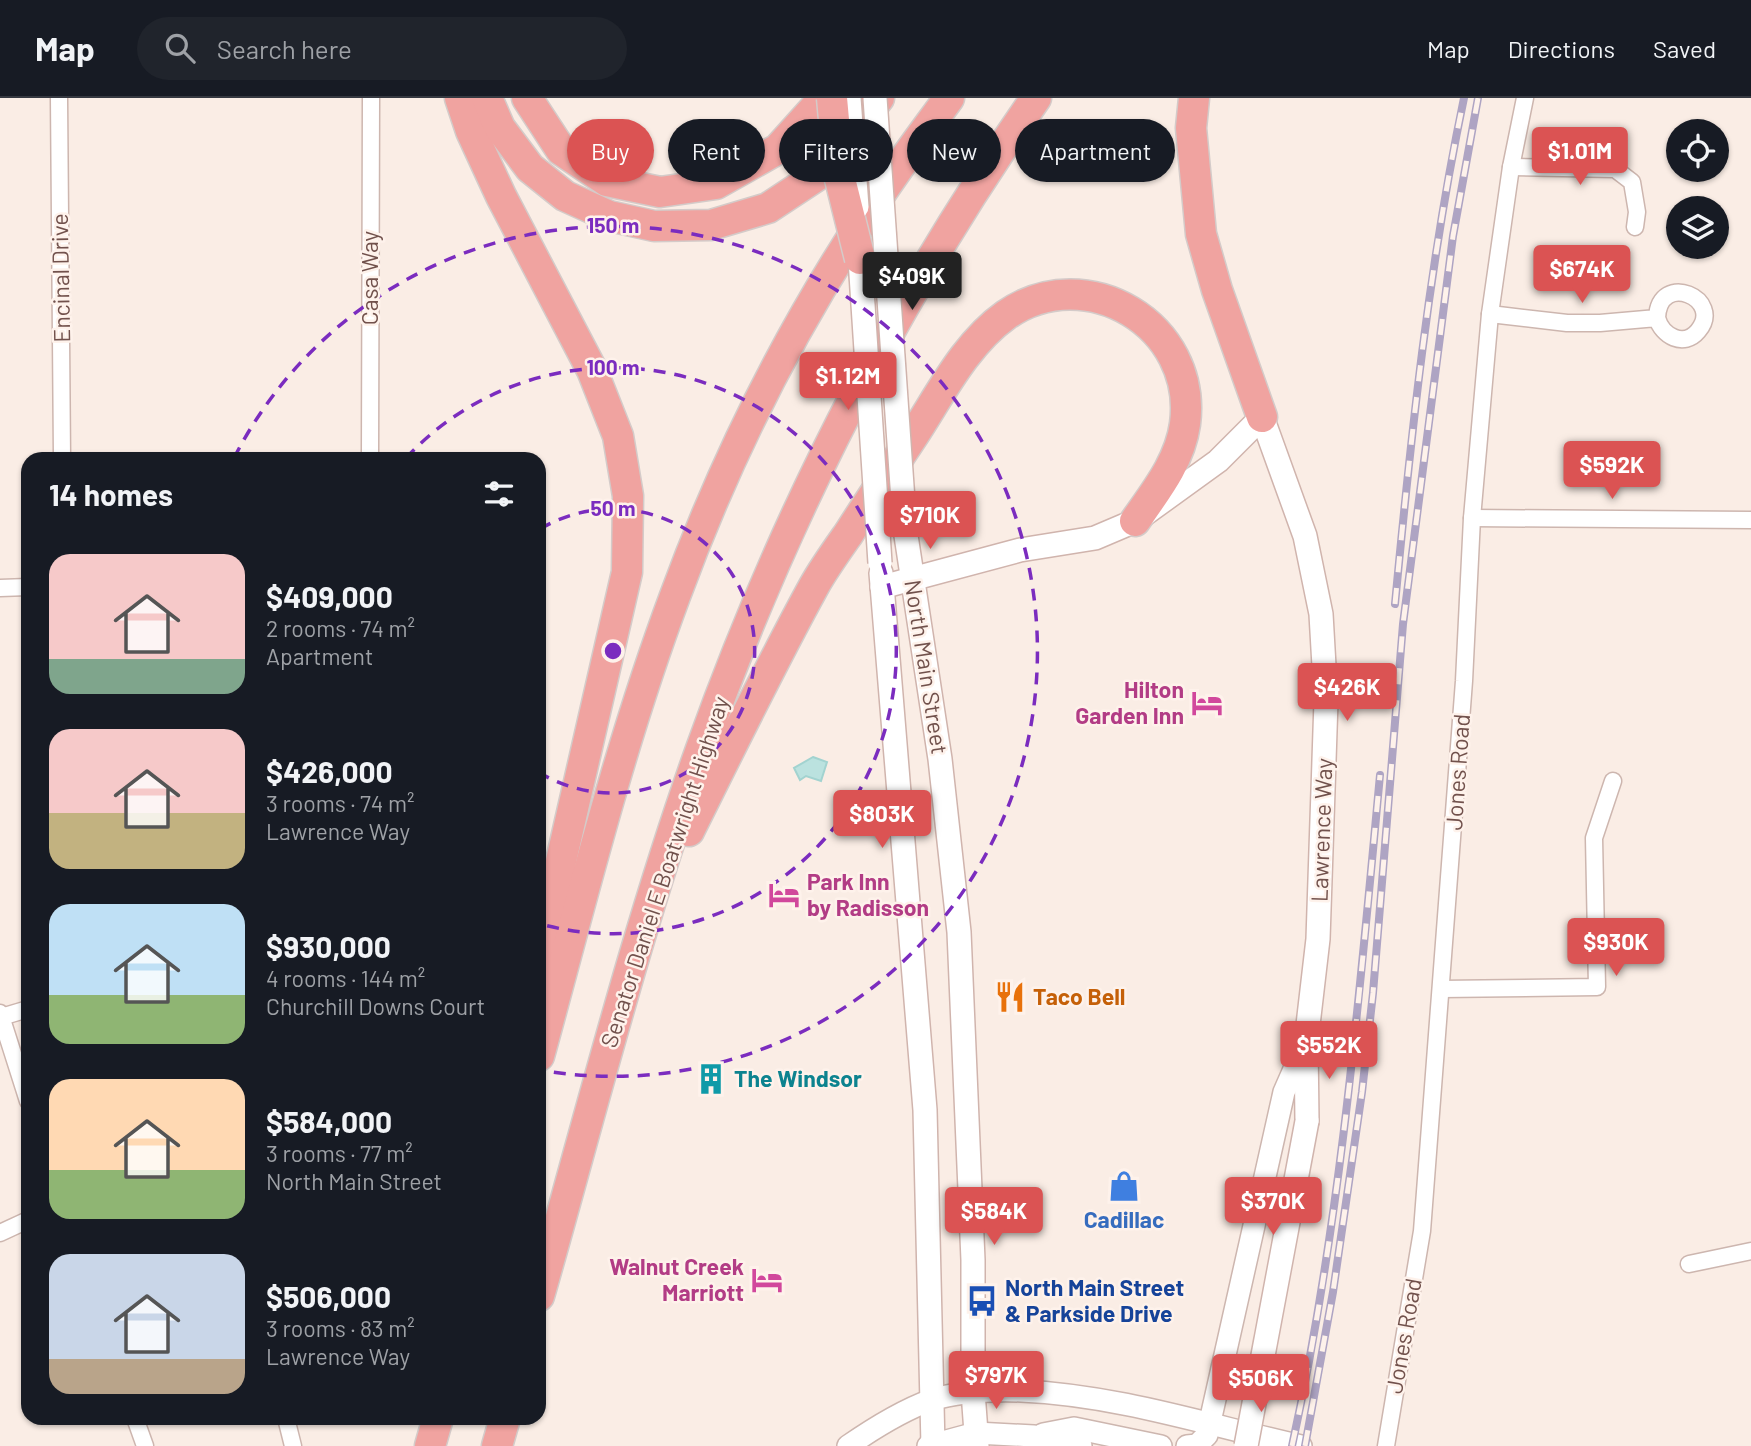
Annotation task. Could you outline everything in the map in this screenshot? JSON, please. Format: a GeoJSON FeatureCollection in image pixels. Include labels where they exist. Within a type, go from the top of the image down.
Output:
{"type":"FeatureCollection","features":[{"type":"Feature","properties":{"kind":"highway"},"geometry":{"type":"LineString","coordinates":[[460,98],[471,131],[501,196],[592,370],[618,436],[628,496],[627,572],[561,860],[546,967]]}},
{"type":"Feature","properties":{"kind":"highway"},"geometry":{"type":"LineString","coordinates":[[487,98],[500,128],[530,168],[565,196],[609,216],[654,226],[711,225],[768,208],[818,175],[877,98]]}},
{"type":"Feature","properties":{"kind":"highway"},"geometry":{"type":"LineString","coordinates":[[527,98],[561,150],[607,181],[660,192],[716,184],[778,149],[824,98]]}},
{"type":"Feature","properties":{"kind":"highway"},"geometry":{"type":"LineString","coordinates":[[832,98],[839,176],[860,259]]}},
{"type":"Feature","properties":{"kind":"highway"},"geometry":{"type":"LineString","coordinates":[[546,1030],[640,700],[676,594],[706,518],[758,405],[823,285],[877,198],[949,98]]}},
{"type":"Feature","properties":{"kind":"highway","name":"Senator Daniel E Boatwright Highway"},"geometry":{"type":"LineString","coordinates":[[546,1271],[650,906],[688,787],[766,583],[813,480],[869,371],[975,188],[1036,98]]}},
{"type":"Feature","properties":{"kind":"highway"},"geometry":{"type":"LineString","coordinates":[[1194,98],[1191,128],[1201,234],[1217,290],[1262,417]]}},
{"type":"Feature","properties":{"kind":"highway"},"geometry":{"type":"LineString","coordinates":[[650,906],[815,584],[970,349],[1007,315],[1045,296],[1089,296],[1129,309],[1156,330],[1177,358],[1185,386],[1185,424],[1172,467],[1135,522]]}},
{"type":"Feature","properties":{"kind":"highway"},"geometry":{"type":"LineString","coordinates":[[429,1446],[436,1425]]}},
{"type":"Feature","properties":{"kind":"highway"},"geometry":{"type":"LineString","coordinates":[[496,1446],[503,1425]]}},
{"type":"Feature","properties":{"kind":"main road","name":"North Main Street"},"geometry":{"type":"LineString","coordinates":[[849,98],[880,563],[925,1110],[931,1446]]}},
{"type":"Feature","properties":{"kind":"main road","name":"North Main Street"},"geometry":{"type":"LineString","coordinates":[[877,98],[905,529],[940,759],[959,932],[972,1247],[976,1439]]}},
{"type":"Feature","properties":{"kind":"main road"},"geometry":{"type":"LineString","coordinates":[[882,586],[1020,550],[1094,538],[1135,522],[1218,461],[1262,417]]}},
{"type":"Feature","properties":{"kind":"main road","name":"Lawrence Way"},"geometry":{"type":"LineString","coordinates":[[1246,1446],[1307,1121],[1306,1042],[1319,925],[1326,701],[1321,614],[1305,536],[1262,417]]}},
{"type":"Feature","properties":{"kind":"street","name":"Encinal Drive"},"geometry":{"type":"LineString","coordinates":[[59,98],[62,452]]}},
{"type":"Feature","properties":{"kind":"street","name":"Casa Way"},"geometry":{"type":"LineString","coordinates":[[370,452],[371,98]]}},
{"type":"Feature","properties":{"kind":"street","name":"Jones Road"},"geometry":{"type":"LineString","coordinates":[[1386,1446],[1422,1231],[1464,694],[1472,518],[1490,314],[1511,167],[1525,98]]}},
{"type":"Feature","properties":{"kind":"street"},"geometry":{"type":"LineString","coordinates":[[1511,167],[1615,169],[1632,182],[1636,212],[1634,227]]}},
{"type":"Feature","properties":{"kind":"street"},"geometry":{"type":"LineString","coordinates":[[1490,314],[1567,324],[1600,324],[1657,318]]}},
{"type":"Feature","properties":{"kind":"street"},"geometry":{"type":"LineString","coordinates":[[1472,518],[1751,520]]}},
{"type":"Feature","properties":{"kind":"street"},"geometry":{"type":"LineString","coordinates":[[0,588],[21,587]]}},
{"type":"Feature","properties":{"kind":"street"},"geometry":{"type":"LineString","coordinates":[[1441,989],[1597,987],[1594,838],[1613,781]]}},
{"type":"Feature","properties":{"kind":"street"},"geometry":{"type":"LineString","coordinates":[[21,1011],[1,1015],[21,1079]]}},
{"type":"Feature","properties":{"kind":"street","name":"Lawrence Way"},"geometry":{"type":"LineString","coordinates":[[1210,1422],[1284,1092],[1306,1042]]}},
{"type":"Feature","properties":{"kind":"street"},"geometry":{"type":"LineString","coordinates":[[0,1233],[21,1223]]}},
{"type":"Feature","properties":{"kind":"street"},"geometry":{"type":"LineString","coordinates":[[1689,1264],[1751,1251]]}},
{"type":"Feature","properties":{"kind":"street"},"geometry":{"type":"LineString","coordinates":[[848,1446],[878,1424],[932,1400],[973,1392],[1027,1391],[1094,1398],[1210,1422],[1301,1446]]}},
{"type":"Feature","properties":{"kind":"street"},"geometry":{"type":"LineString","coordinates":[[1187,1446],[1197,1445],[1207,1435],[1210,1422]]}},
{"type":"Feature","properties":{"kind":"street"},"geometry":{"type":"LineString","coordinates":[[138,1425],[145,1446]]}},
{"type":"Feature","properties":{"kind":"street"},"geometry":{"type":"LineString","coordinates":[[288,1425],[293,1446]]}},
{"type":"Feature","properties":{"kind":"street"},"geometry":{"type":"LineString","coordinates":[[931,1446],[976,1439],[1034,1436],[1074,1428],[1161,1446]]}},
{"type":"Feature","properties":{"kind":"street"},"geometry":{"type":"LineString","coordinates":[[1034,1436],[1081,1446]]}},
{"type":"Feature","properties":{"kind":"water"},"geometry":{"type":"Polygon","coordinates":[[[813,757],[827,762],[821,781],[806,776],[800,780],[794,768],[813,757]]]}},
{"type":"Feature","properties":{"kind":"railway"},"geometry":{"type":"LineString","coordinates":[[1395,604],[1431,287],[1464,98]]}},
{"type":"Feature","properties":{"kind":"railway"},"geometry":{"type":"LineString","coordinates":[[1305,1446],[1333,1292],[1362,1092],[1373,993],[1403,624],[1453,236],[1478,98]]}},
{"type":"Feature","properties":{"kind":"railway"},"geometry":{"type":"LineString","coordinates":[[1292,1446],[1309,1363],[1335,1196],[1356,1028],[1380,775]]}},
{"type":"Feature","properties":{"kind":"place","name":"Hilton Garden Inn"},"geometry":{"type":"Point","coordinates":[1207,703]}},
{"type":"Feature","properties":{"kind":"place","name":"Park Inn by Radisson"},"geometry":{"type":"Point","coordinates":[784,895]}},
{"type":"Feature","properties":{"kind":"place","name":"Taco Bell"},"geometry":{"type":"Point","coordinates":[1010,997]}},
{"type":"Feature","properties":{"kind":"place","name":"The Windsor"},"geometry":{"type":"Point","coordinates":[711,1079]}},
{"type":"Feature","properties":{"kind":"place","name":"Cadillac"},"geometry":{"type":"Point","coordinates":[1124,1186]}},
{"type":"Feature","properties":{"kind":"place","name":"Walnut Creek Marriott"},"geometry":{"type":"Point","coordinates":[767,1280]}},
{"type":"Feature","properties":{"kind":"place","name":"North Main Street & Parkside Drive"},"geometry":{"type":"Point","coordinates":[982,1301]}}]}
